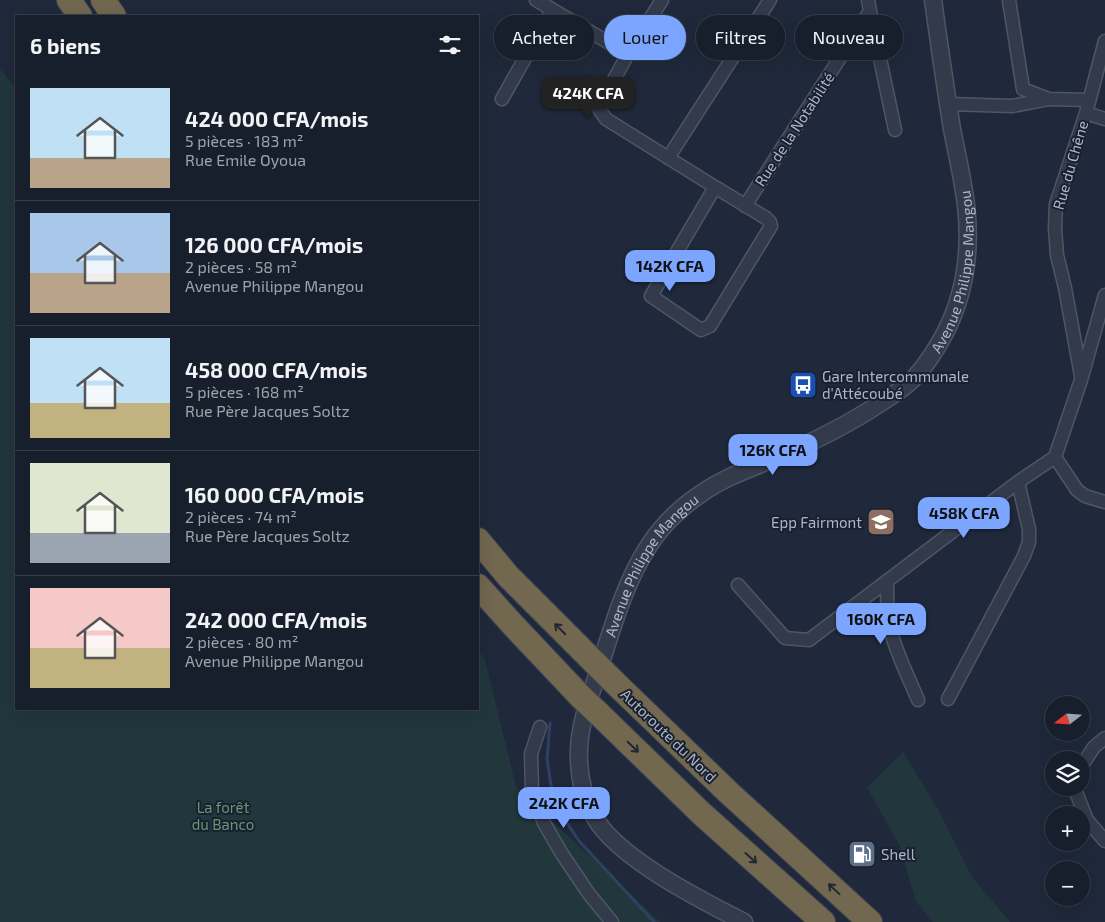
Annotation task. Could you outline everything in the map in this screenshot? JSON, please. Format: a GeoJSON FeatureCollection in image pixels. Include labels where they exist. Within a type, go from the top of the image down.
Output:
{"type":"FeatureCollection","features":[{"type":"Feature","properties":{"kind":"highway"},"geometry":{"type":"LineString","coordinates":[[103,0],[113,15]]}},
{"type":"Feature","properties":{"kind":"highway","name":"Autoroute du Nord"},"geometry":{"type":"LineString","coordinates":[[479,541],[508,576],[614,682],[728,792],[870,922]]}},
{"type":"Feature","properties":{"kind":"highway"},"geometry":{"type":"LineString","coordinates":[[479,587],[512,625],[590,705],[702,814],[823,922]]}},
{"type":"Feature","properties":{"kind":"street"},"geometry":{"type":"LineString","coordinates":[[536,0],[604,40]]}},
{"type":"Feature","properties":{"kind":"street"},"geometry":{"type":"LineString","coordinates":[[653,15],[662,0]]}},
{"type":"Feature","properties":{"kind":"street"},"geometry":{"type":"LineString","coordinates":[[668,158],[770,0]]}},
{"type":"Feature","properties":{"kind":"street","name":"Avenue Philippe Mangou"},"geometry":{"type":"LineString","coordinates":[[744,922],[695,896],[635,858],[612,840],[596,820],[585,799],[580,773],[579,749],[582,723],[607,645],[633,576],[648,547],[668,522],[682,509],[715,485],[848,425],[892,396],[914,378],[928,361],[944,336],[960,296],[968,244],[966,207],[948,104],[933,0]]}},
{"type":"Feature","properties":{"kind":"street"},"geometry":{"type":"LineString","coordinates":[[1010,0],[1023,89],[1049,99]]}},
{"type":"Feature","properties":{"kind":"street"},"geometry":{"type":"LineString","coordinates":[[869,5],[895,130]]}},
{"type":"Feature","properties":{"kind":"street","name":"Rue de la Notabilité"},"geometry":{"type":"LineString","coordinates":[[745,206],[869,5]]}},
{"type":"Feature","properties":{"kind":"street"},"geometry":{"type":"LineString","coordinates":[[502,99],[552,10]]}},
{"type":"Feature","properties":{"kind":"street","name":"Rue du Chêne"},"geometry":{"type":"LineString","coordinates":[[1082,380],[1065,288],[1057,256],[1056,204],[1086,113],[1105,41]]}},
{"type":"Feature","properties":{"kind":"street"},"geometry":{"type":"LineString","coordinates":[[625,60],[601,103],[599,109],[601,114],[606,119],[766,218],[770,222],[771,226],[710,326],[701,330],[651,296],[715,187]]}},
{"type":"Feature","properties":{"kind":"street"},"geometry":{"type":"LineString","coordinates":[[948,104],[1012,106],[1049,99],[1089,100]]}},
{"type":"Feature","properties":{"kind":"street"},"geometry":{"type":"LineString","coordinates":[[1086,113],[1105,119]]}},
{"type":"Feature","properties":{"kind":"street"},"geometry":{"type":"LineString","coordinates":[[738,585],[785,638],[806,641],[1018,482],[1055,457],[1082,380],[1105,295]]}},
{"type":"Feature","properties":{"kind":"street"},"geometry":{"type":"LineString","coordinates":[[1055,457],[1077,490],[1084,496],[1105,502]]}},
{"type":"Feature","properties":{"kind":"street"},"geometry":{"type":"LineString","coordinates":[[948,700],[1030,542],[1029,529],[1018,482]]}},
{"type":"Feature","properties":{"kind":"street"},"geometry":{"type":"LineString","coordinates":[[887,581],[887,606],[891,634],[918,700]]}},
{"type":"Feature","properties":{"kind":"street"},"geometry":{"type":"LineString","coordinates":[[540,727],[531,754],[532,790],[544,823],[589,894],[612,922]]}},
{"type":"Feature","properties":{"kind":"street"},"geometry":{"type":"LineString","coordinates":[[1090,753],[1094,747],[1105,738]]}},
{"type":"Feature","properties":{"kind":"street"},"geometry":{"type":"LineString","coordinates":[[1078,796],[1087,820],[1105,841]]}},
{"type":"Feature","properties":{"kind":"green space","name":"La forêt du Banco"},"geometry":{"type":"Polygon","coordinates":[[[0,69],[15,87],[15,710],[479,710],[479,651],[485,659],[516,787],[660,922],[0,922],[0,69]]]}},
{"type":"Feature","properties":{"kind":"green space"},"geometry":{"type":"Polygon","coordinates":[[[903,752],[938,809],[972,877],[1010,922],[933,922],[916,902],[899,844],[867,788],[903,752]]]}},
{"type":"Feature","properties":{"kind":"waterway"},"geometry":{"type":"LineString","coordinates":[[550,723],[547,759],[551,785],[560,812],[579,841],[654,922]]}},
{"type":"Feature","properties":{"kind":"place","name":"Gare Intercommunale d'Attécoubé"},"geometry":{"type":"Point","coordinates":[803,385]}},
{"type":"Feature","properties":{"kind":"place","name":"Epp Fairmont"},"geometry":{"type":"Point","coordinates":[881,522]}},
{"type":"Feature","properties":{"kind":"place","name":"Shell"},"geometry":{"type":"Point","coordinates":[862,854]}}]}
